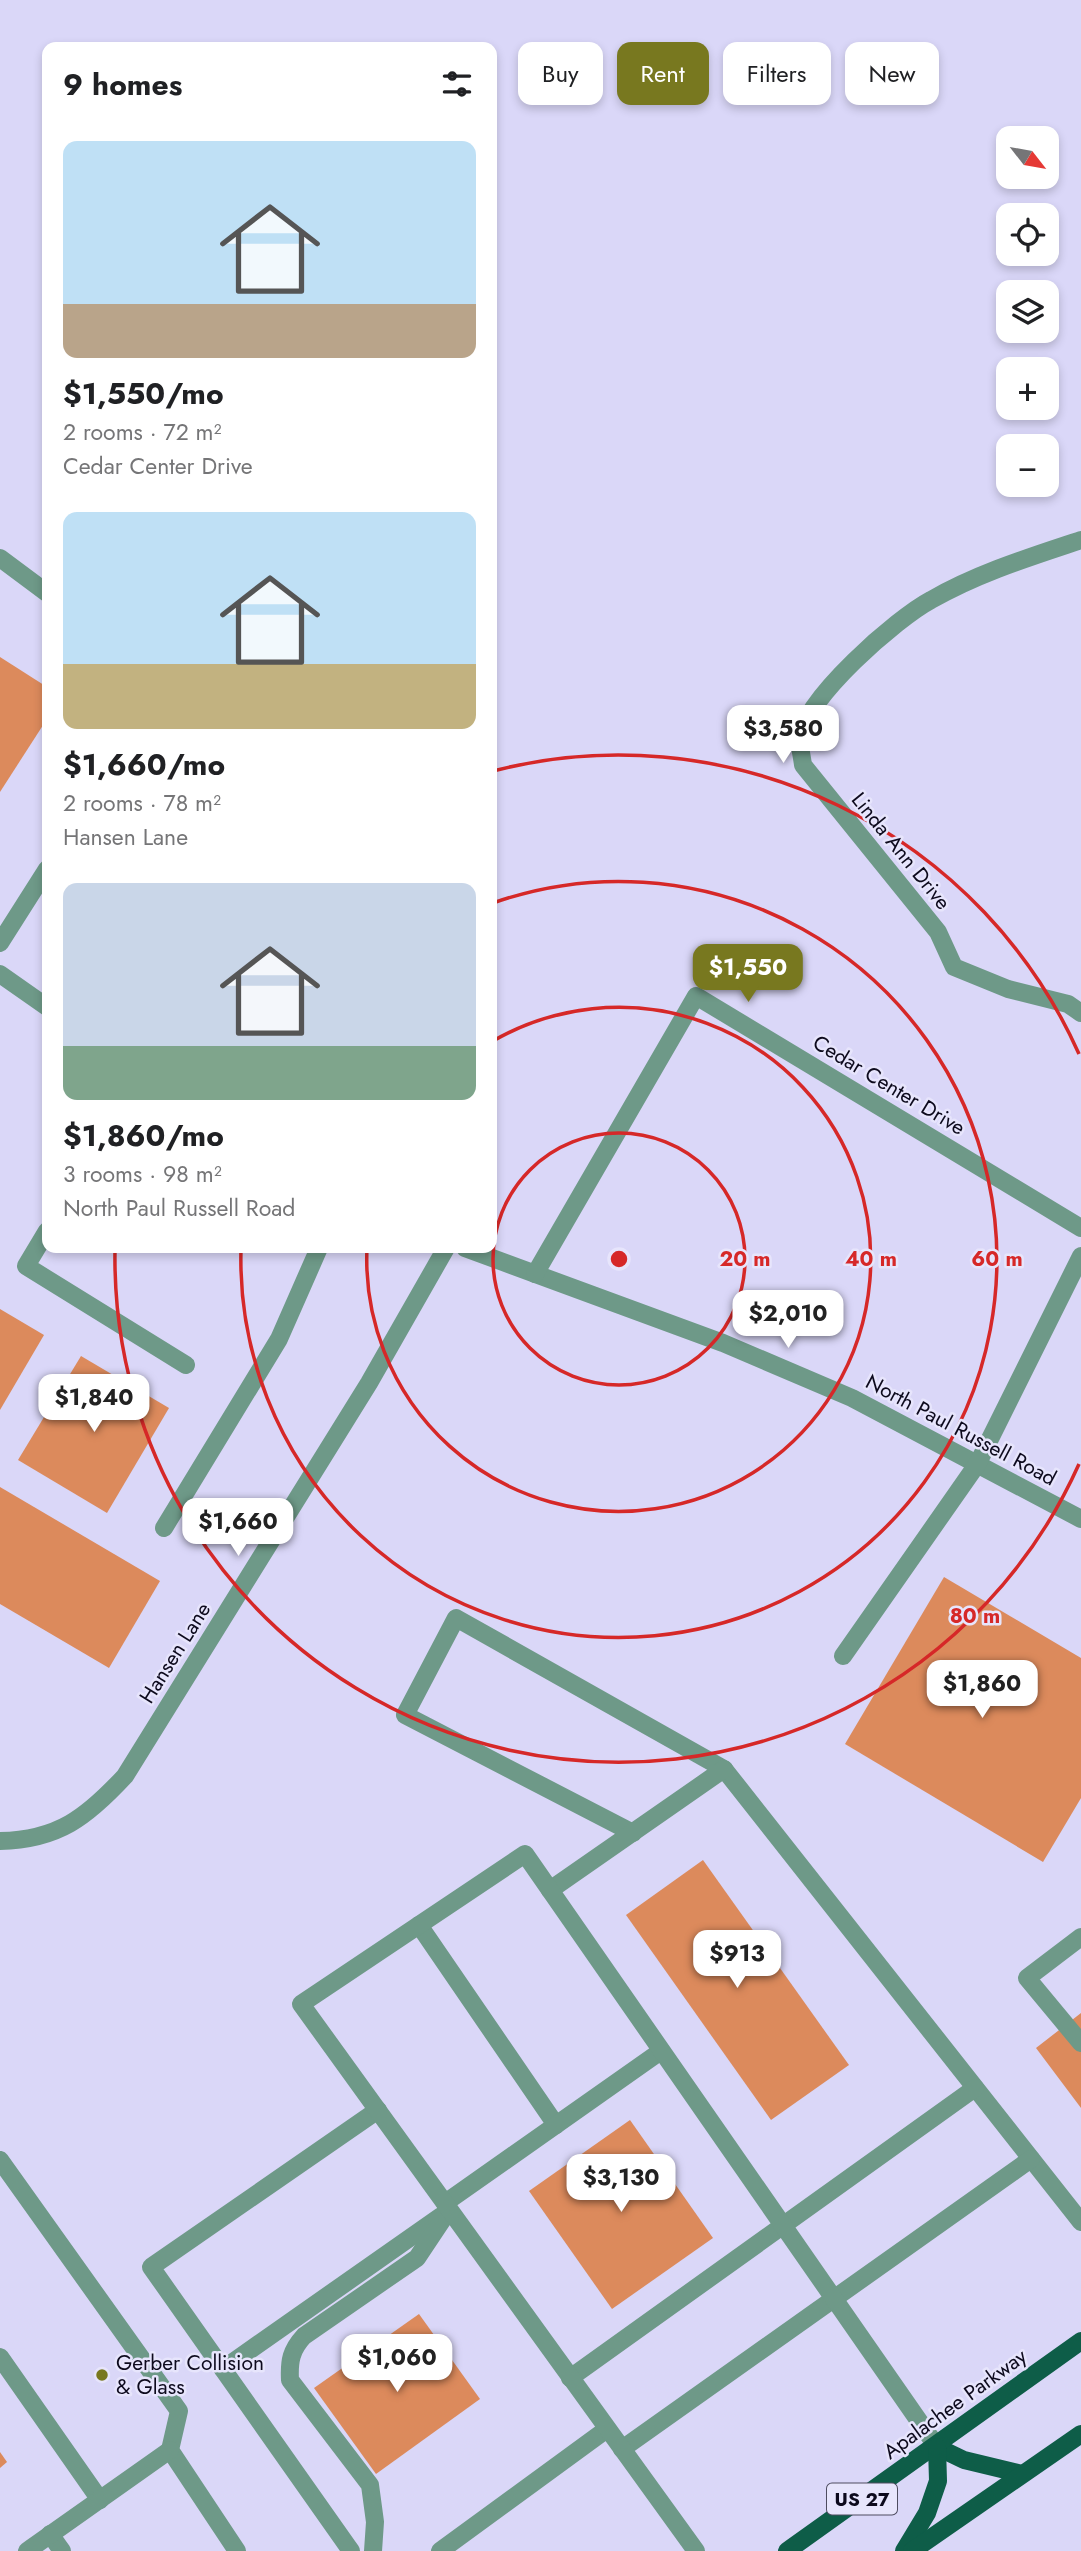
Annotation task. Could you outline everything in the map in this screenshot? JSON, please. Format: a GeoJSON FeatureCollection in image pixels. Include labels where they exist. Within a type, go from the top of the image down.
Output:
{"type":"FeatureCollection","features":[{"type":"Feature","properties":{"kind":"main road","name":"Apalachee Parkway"},"geometry":{"type":"LineString","coordinates":[[786,2551],[937,2447],[1081,2342]]}},
{"type":"Feature","properties":{"kind":"main road"},"geometry":{"type":"LineString","coordinates":[[912,2551],[1081,2434]]}},
{"type":"Feature","properties":{"kind":"main road"},"geometry":{"type":"LineString","coordinates":[[904,2551],[927,2513],[938,2482],[937,2447],[964,2460],[1023,2474]]}},
{"type":"Feature","properties":{"kind":"street","name":"Linda Ann Drive"},"geometry":{"type":"LineString","coordinates":[[1081,540],[1008,564],[929,601],[848,665],[812,708],[800,736],[803,765],[937,932],[954,967],[1008,989],[1068,1004],[1081,1013]]}},
{"type":"Feature","properties":{"kind":"street"},"geometry":{"type":"LineString","coordinates":[[0,558],[42,589]]}},
{"type":"Feature","properties":{"kind":"street"},"geometry":{"type":"LineString","coordinates":[[0,943],[42,877]]}},
{"type":"Feature","properties":{"kind":"street"},"geometry":{"type":"LineString","coordinates":[[0,974],[42,1003]]}},
{"type":"Feature","properties":{"kind":"street","name":"Cedar Center Drive"},"geometry":{"type":"LineString","coordinates":[[535,1274],[696,996],[1081,1228]]}},
{"type":"Feature","properties":{"kind":"street"},"geometry":{"type":"LineString","coordinates":[[42,1239],[26,1266],[186,1365]]}},
{"type":"Feature","properties":{"kind":"street"},"geometry":{"type":"LineString","coordinates":[[164,1528],[279,1339],[317,1253]]}},
{"type":"Feature","properties":{"kind":"street","name":"Hansen Lane"},"geometry":{"type":"LineString","coordinates":[[0,1841],[22,1841],[67,1828],[94,1810],[125,1776],[369,1382],[443,1253]]}},
{"type":"Feature","properties":{"kind":"street","name":"North Paul Russell Road"},"geometry":{"type":"LineString","coordinates":[[478,1253],[723,1343],[852,1398],[1081,1519]]}},
{"type":"Feature","properties":{"kind":"street"},"geometry":{"type":"LineString","coordinates":[[843,1656],[978,1463],[1081,1256]]}},
{"type":"Feature","properties":{"kind":"street"},"geometry":{"type":"LineString","coordinates":[[633,1833],[405,1715],[456,1618],[724,1769],[1081,2222]]}},
{"type":"Feature","properties":{"kind":"street"},"geometry":{"type":"LineString","coordinates":[[550,1890],[724,1769]]}},
{"type":"Feature","properties":{"kind":"street"},"geometry":{"type":"LineString","coordinates":[[696,2551],[301,2004],[525,1854],[937,2447]]}},
{"type":"Feature","properties":{"kind":"street"},"geometry":{"type":"LineString","coordinates":[[419,1925],[556,2125]]}},
{"type":"Feature","properties":{"kind":"street"},"geometry":{"type":"LineString","coordinates":[[1081,1937],[1027,1978],[1081,2043]]}},
{"type":"Feature","properties":{"kind":"street"},"geometry":{"type":"LineString","coordinates":[[223,2369],[661,2051]]}},
{"type":"Feature","properties":{"kind":"street"},"geometry":{"type":"LineString","coordinates":[[570,2378],[975,2088]]}},
{"type":"Feature","properties":{"kind":"street"},"geometry":{"type":"LineString","coordinates":[[351,2551],[151,2267],[378,2110]]}},
{"type":"Feature","properties":{"kind":"street"},"geometry":{"type":"LineString","coordinates":[[622,2449],[1031,2159]]}},
{"type":"Feature","properties":{"kind":"street"},"geometry":{"type":"LineString","coordinates":[[0,2160],[179,2411],[170,2450],[27,2551]]}},
{"type":"Feature","properties":{"kind":"street"},"geometry":{"type":"LineString","coordinates":[[373,2551],[375,2522],[370,2485],[290,2380],[289,2363],[294,2347],[304,2336],[416,2258],[447,2207]]}},
{"type":"Feature","properties":{"kind":"street"},"geometry":{"type":"LineString","coordinates":[[0,2357],[100,2500]]}},
{"type":"Feature","properties":{"kind":"street"},"geometry":{"type":"LineString","coordinates":[[440,2551],[607,2429]]}},
{"type":"Feature","properties":{"kind":"street"},"geometry":{"type":"LineString","coordinates":[[170,2450],[237,2551]]}},
{"type":"Feature","properties":{"kind":"street"},"geometry":{"type":"LineString","coordinates":[[50,2535],[62,2551]]}},
{"type":"Feature","properties":{"kind":"building"},"geometry":{"type":"Polygon","coordinates":[[[0,657],[42,684],[42,727],[0,792],[0,657]]]}},
{"type":"Feature","properties":{"kind":"building"},"geometry":{"type":"Polygon","coordinates":[[[0,1309],[44,1335],[0,1410],[0,1309]]]}},
{"type":"Feature","properties":{"kind":"building"},"geometry":{"type":"Polygon","coordinates":[[[81,1356],[169,1408],[107,1513],[18,1460],[81,1356]]]}},
{"type":"Feature","properties":{"kind":"building"},"geometry":{"type":"Polygon","coordinates":[[[0,1487],[160,1581],[109,1668],[0,1604],[0,1487]]]}},
{"type":"Feature","properties":{"kind":"building"},"geometry":{"type":"Polygon","coordinates":[[[944,1577],[1081,1658],[1081,1798],[1043,1862],[845,1744],[944,1577]]]}},
{"type":"Feature","properties":{"kind":"building"},"geometry":{"type":"Polygon","coordinates":[[[703,1860],[849,2065],[771,2120],[626,1915],[703,1860]]]}},
{"type":"Feature","properties":{"kind":"building"},"geometry":{"type":"Polygon","coordinates":[[[1081,2013],[1081,2108],[1036,2048],[1081,2013]]]}},
{"type":"Feature","properties":{"kind":"building"},"geometry":{"type":"Polygon","coordinates":[[[630,2120],[713,2238],[612,2309],[529,2191],[630,2120]]]}},
{"type":"Feature","properties":{"kind":"building"},"geometry":{"type":"Polygon","coordinates":[[[419,2314],[480,2399],[376,2474],[314,2388],[419,2314]]]}},
{"type":"Feature","properties":{"kind":"building"},"geometry":{"type":"Polygon","coordinates":[[[0,2452],[7,2462],[0,2468],[0,2452]]]}},
{"type":"Feature","properties":{"kind":"place","name":"Gerber Collision & Glass"},"geometry":{"type":"Point","coordinates":[102,2375]}}]}
